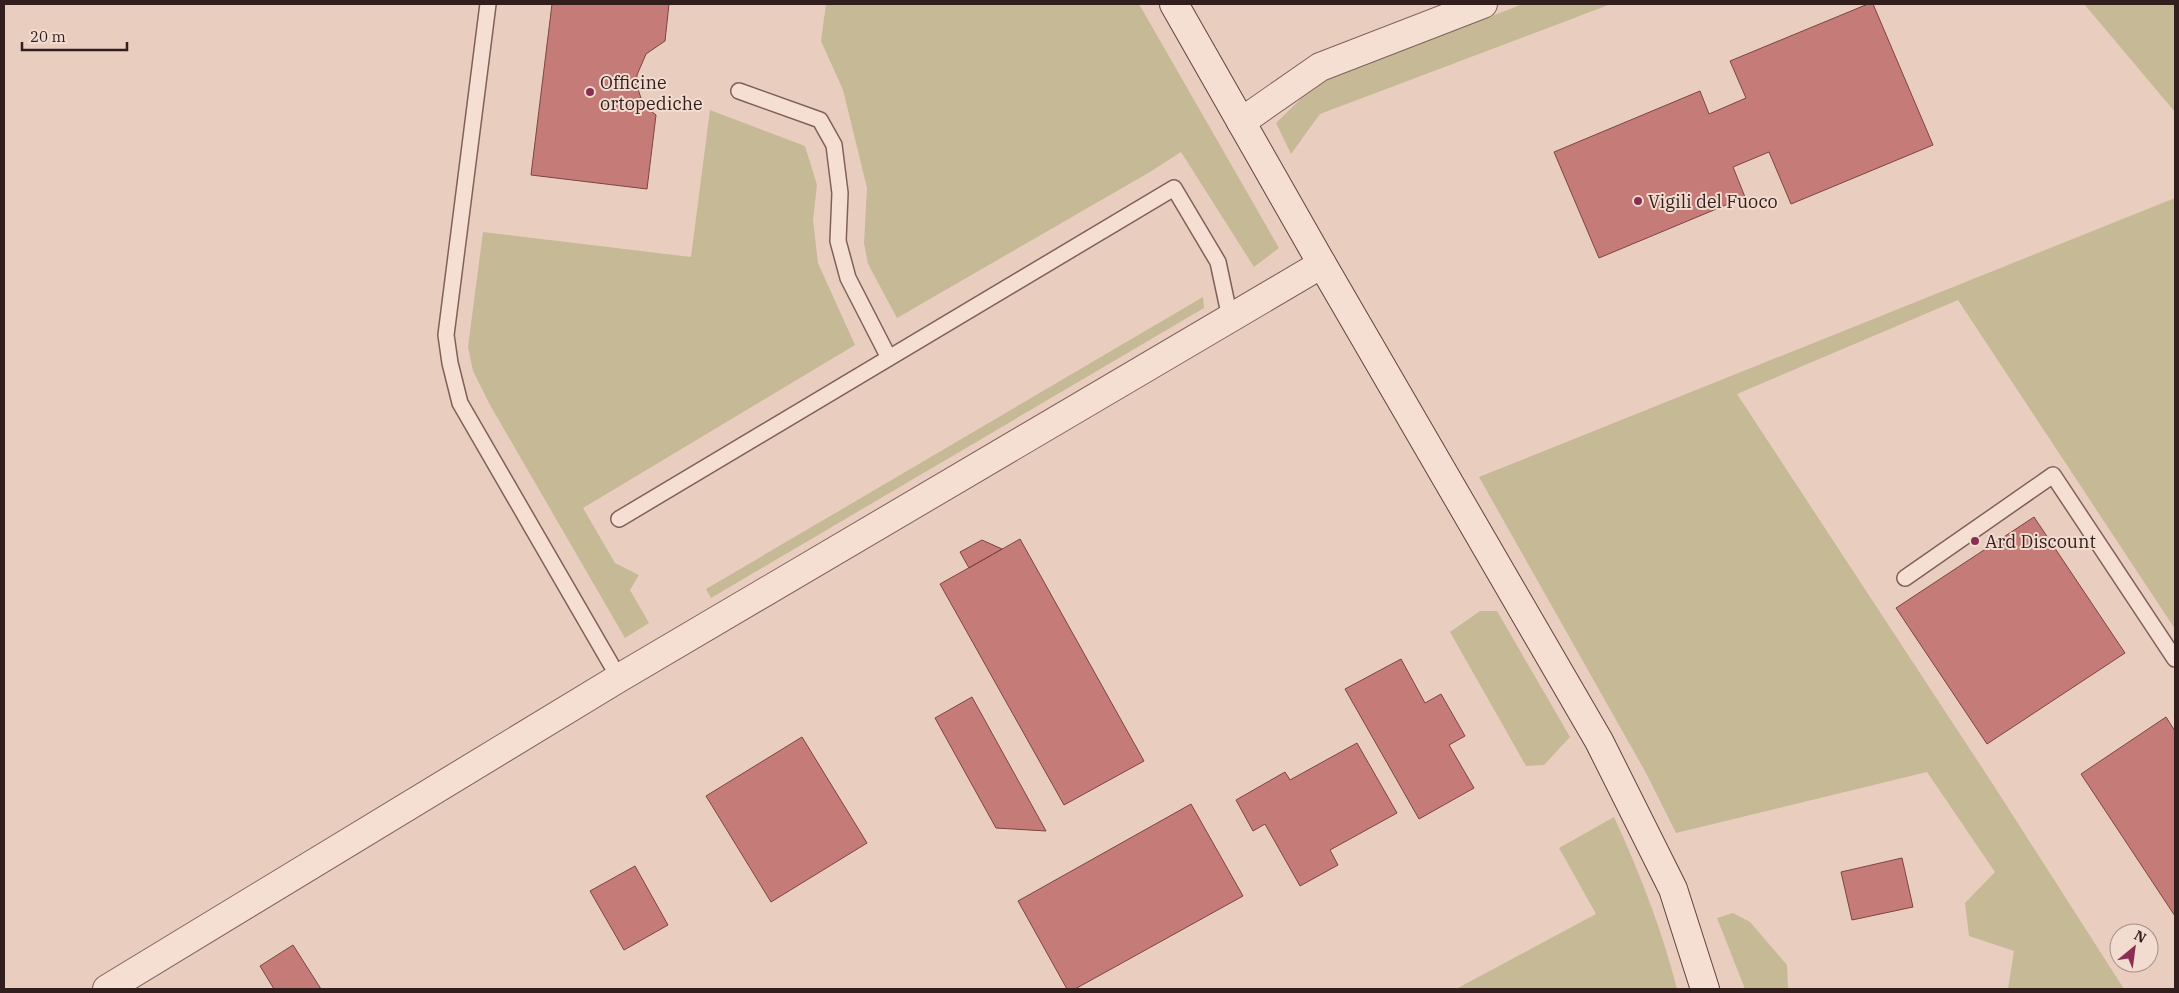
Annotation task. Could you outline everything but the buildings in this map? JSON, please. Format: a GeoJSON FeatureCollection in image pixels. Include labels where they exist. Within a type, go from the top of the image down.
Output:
{"type":"FeatureCollection","features":[{"type":"Feature","properties":{"kind":"street"},"geometry":{"type":"LineString","coordinates":[[1174,4],[1599,742],[1673,889],[1705,989]]}},
{"type":"Feature","properties":{"kind":"street"},"geometry":{"type":"LineString","coordinates":[[1241,122],[1320,67],[1483,4]]}},
{"type":"Feature","properties":{"kind":"street"},"geometry":{"type":"LineString","coordinates":[[106,989],[619,678],[1322,264]]}},
{"type":"Feature","properties":{"kind":"lane"},"geometry":{"type":"LineString","coordinates":[[488,4],[446,335],[450,363],[460,403],[619,678]]}},
{"type":"Feature","properties":{"kind":"lane"},"geometry":{"type":"LineString","coordinates":[[739,91],[820,120],[834,146],[840,193],[838,241],[848,278],[889,358]]}},
{"type":"Feature","properties":{"kind":"lane"},"geometry":{"type":"LineString","coordinates":[[619,519],[1174,188],[1218,262],[1230,318]]}},
{"type":"Feature","properties":{"kind":"lane"},"geometry":{"type":"LineString","coordinates":[[1905,578],[2053,476],[2175,659]]}},
{"type":"Feature","properties":{"kind":"shaded area"},"geometry":{"type":"Polygon","coordinates":[[[826,4],[1139,4],[1279,248],[1254,267],[1181,152],[1150,172],[897,318],[868,264],[864,243],[867,188],[843,90],[821,41],[826,4]]]}},
{"type":"Feature","properties":{"kind":"shaded area"},"geometry":{"type":"Polygon","coordinates":[[[1523,4],[1611,4],[1320,114],[1291,154],[1276,123],[1317,83],[1523,4]]]}},
{"type":"Feature","properties":{"kind":"shaded area"},"geometry":{"type":"Polygon","coordinates":[[[2084,4],[2175,4],[2175,112],[2084,4]]]}},
{"type":"Feature","properties":{"kind":"shaded area"},"geometry":{"type":"Polygon","coordinates":[[[710,110],[805,146],[817,185],[813,220],[818,263],[855,345],[583,508],[615,563],[639,575],[630,590],[649,623],[625,638],[490,405],[473,371],[468,347],[483,232],[691,257],[710,110]]]}},
{"type":"Feature","properties":{"kind":"shaded area"},"geometry":{"type":"Polygon","coordinates":[[[2175,198],[2175,629],[1958,300],[1737,394],[1996,789],[2109,966],[2109,973],[2114,973],[2124,989],[2008,989],[2014,951],[1969,936],[1965,903],[1995,872],[1927,772],[1676,833],[1646,773],[1479,477],[2175,198]]]}},
{"type":"Feature","properties":{"kind":"shaded area"},"geometry":{"type":"Polygon","coordinates":[[[1203,297],[1204,308],[711,598],[706,589],[1203,297]]]}},
{"type":"Feature","properties":{"kind":"shaded area"},"geometry":{"type":"Polygon","coordinates":[[[1480,611],[1497,611],[1570,737],[1544,765],[1526,766],[1450,632],[1480,611]]]}},
{"type":"Feature","properties":{"kind":"shaded area"},"geometry":{"type":"Polygon","coordinates":[[[1614,817],[1650,902],[1677,989],[1456,989],[1596,914],[1559,848],[1614,817]]]}},
{"type":"Feature","properties":{"kind":"shaded area"},"geometry":{"type":"Polygon","coordinates":[[[1733,913],[1750,922],[1787,965],[1788,989],[1745,989],[1717,918],[1733,913]]]}},
{"type":"Feature","properties":{"kind":"place","name":"Officine ortopediche"},"geometry":{"type":"Point","coordinates":[590,92]}},
{"type":"Feature","properties":{"kind":"place","name":"Vigili del Fuoco"},"geometry":{"type":"Point","coordinates":[1638,201]}},
{"type":"Feature","properties":{"kind":"place","name":"Ard Discount"},"geometry":{"type":"Point","coordinates":[1975,541]}}]}
